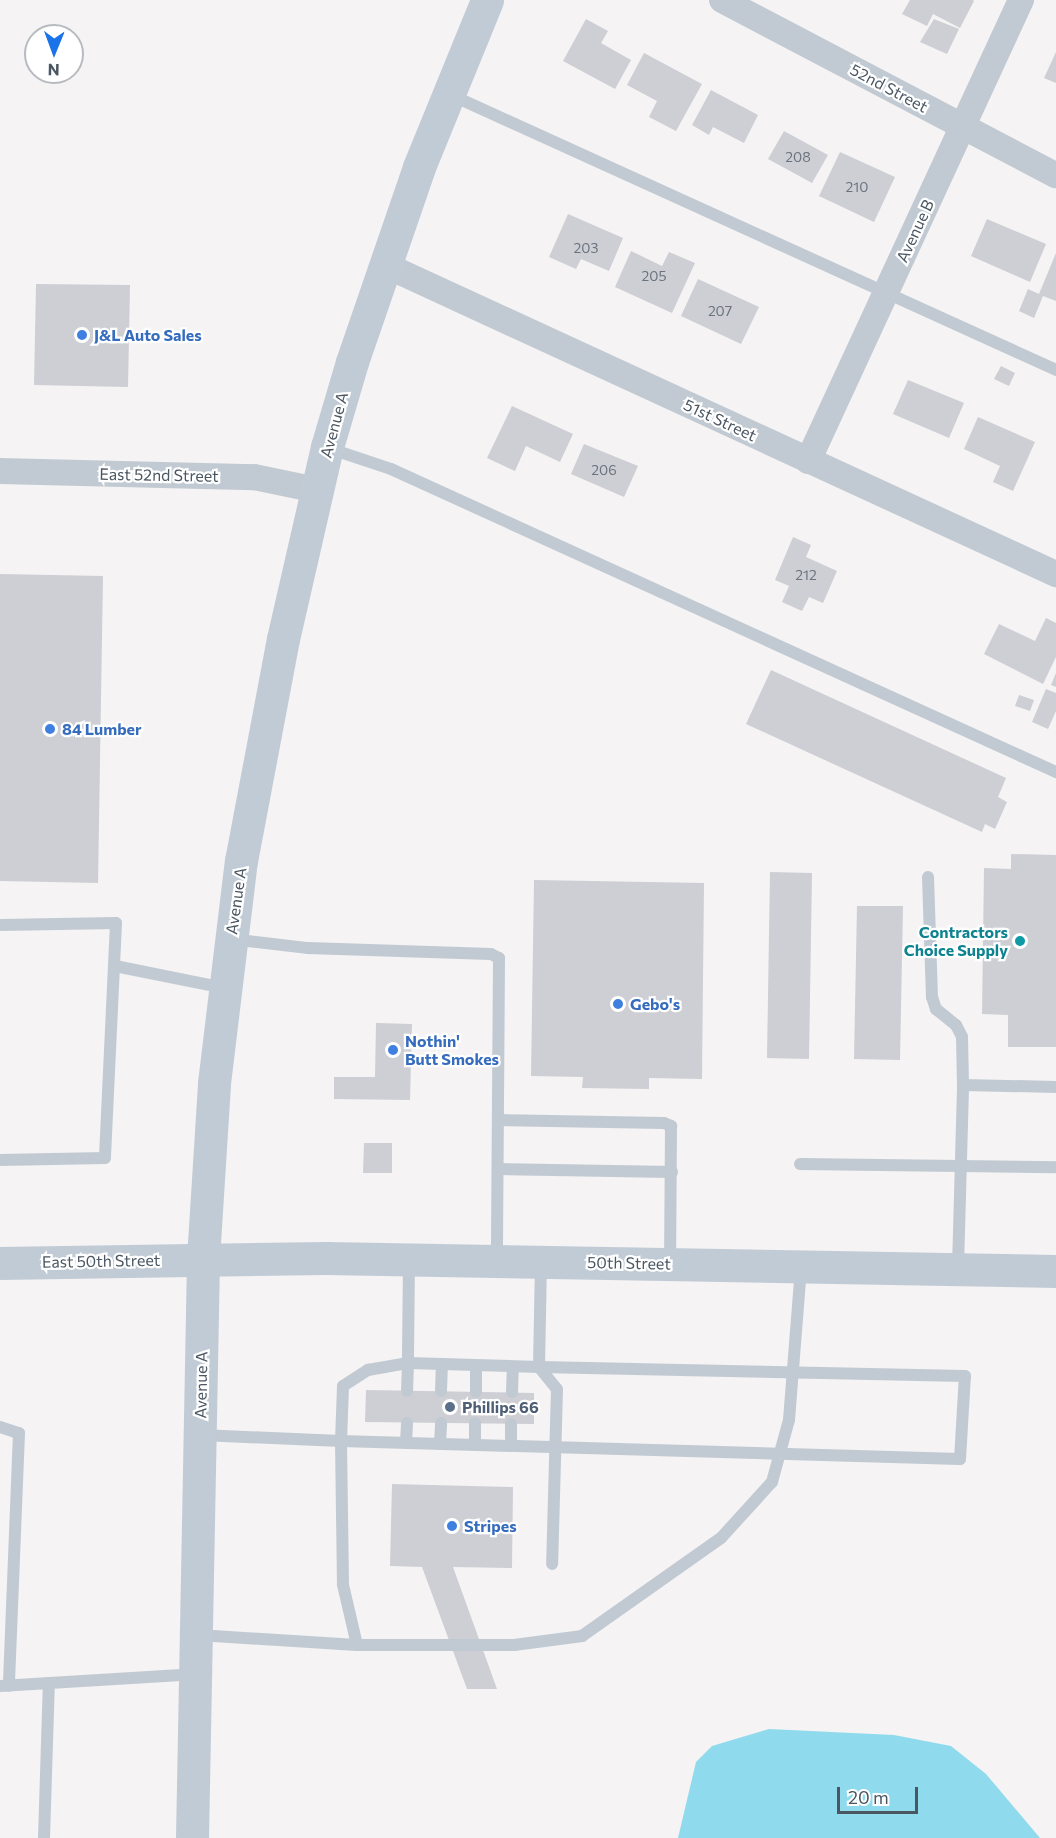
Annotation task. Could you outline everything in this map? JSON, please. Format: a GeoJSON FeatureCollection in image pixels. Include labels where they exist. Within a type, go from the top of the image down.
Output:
{"type":"FeatureCollection","features":[{"type":"Feature","properties":{"kind":"main road","name":"Avenue A"},"geometry":{"type":"LineString","coordinates":[[192,1838],[203,1259],[224,988],[230,939],[260,753],[327,447],[385,265],[448,93],[487,0]]}},
{"type":"Feature","properties":{"kind":"main road","name":"50th Street"},"geometry":{"type":"LineString","coordinates":[[203,1259],[497,1261],[1056,1271]]}},
{"type":"Feature","properties":{"kind":"main road","name":"East 50th Street"},"geometry":{"type":"LineString","coordinates":[[0,1263],[203,1259]]}},
{"type":"Feature","properties":{"kind":"street","name":"52nd Street"},"geometry":{"type":"LineString","coordinates":[[722,0],[1056,175]]}},
{"type":"Feature","properties":{"kind":"street","name":"Avenue B"},"geometry":{"type":"LineString","coordinates":[[808,461],[964,127],[1020,0]]}},
{"type":"Feature","properties":{"kind":"street","name":"51st Street"},"geometry":{"type":"LineString","coordinates":[[385,265],[1056,574]]}},
{"type":"Feature","properties":{"kind":"street","name":"East 52nd Street"},"geometry":{"type":"LineString","coordinates":[[0,471],[254,477],[317,490]]}},
{"type":"Feature","properties":{"kind":"lane"},"geometry":{"type":"LineString","coordinates":[[448,93],[1056,370]]}},
{"type":"Feature","properties":{"kind":"lane"},"geometry":{"type":"LineString","coordinates":[[327,447],[391,469],[1056,772]]}},
{"type":"Feature","properties":{"kind":"lane"},"geometry":{"type":"LineString","coordinates":[[928,877],[932,998],[936,1009],[956,1025],[962,1037],[963,1085],[958,1269]]}},
{"type":"Feature","properties":{"kind":"lane"},"geometry":{"type":"LineString","coordinates":[[0,926],[116,923],[105,1158],[0,1160]]}},
{"type":"Feature","properties":{"kind":"lane"},"geometry":{"type":"LineString","coordinates":[[230,939],[308,948],[491,954],[500,958],[497,1261]]}},
{"type":"Feature","properties":{"kind":"lane"},"geometry":{"type":"LineString","coordinates":[[115,966],[224,988]]}},
{"type":"Feature","properties":{"kind":"lane"},"geometry":{"type":"LineString","coordinates":[[963,1085],[1056,1087]]}},
{"type":"Feature","properties":{"kind":"lane"},"geometry":{"type":"LineString","coordinates":[[499,1120],[664,1123],[673,1132],[670,1264]]}},
{"type":"Feature","properties":{"kind":"lane"},"geometry":{"type":"LineString","coordinates":[[800,1164],[1056,1167]]}},
{"type":"Feature","properties":{"kind":"lane"},"geometry":{"type":"LineString","coordinates":[[498,1169],[672,1172]]}},
{"type":"Feature","properties":{"kind":"lane"},"geometry":{"type":"LineString","coordinates":[[408,1391],[409,1260]]}},
{"type":"Feature","properties":{"kind":"lane"},"geometry":{"type":"LineString","coordinates":[[541,1262],[539,1368],[556,1389],[552,1564]]}},
{"type":"Feature","properties":{"kind":"lane"},"geometry":{"type":"LineString","coordinates":[[196,1635],[357,1645],[514,1645],[582,1636],[721,1538],[772,1482],[782,1455],[793,1375],[801,1266]]}},
{"type":"Feature","properties":{"kind":"lane"},"geometry":{"type":"LineString","coordinates":[[200,1435],[340,1441],[555,1448],[960,1459],[965,1376],[793,1375],[408,1363],[368,1370],[343,1386],[340,1441],[343,1585],[357,1645]]}},
{"type":"Feature","properties":{"kind":"lane"},"geometry":{"type":"LineString","coordinates":[[441,1391],[442,1364]]}},
{"type":"Feature","properties":{"kind":"lane"},"geometry":{"type":"LineString","coordinates":[[476,1365],[476,1392]]}},
{"type":"Feature","properties":{"kind":"lane"},"geometry":{"type":"LineString","coordinates":[[512,1392],[513,1367]]}},
{"type":"Feature","properties":{"kind":"lane"},"geometry":{"type":"LineString","coordinates":[[406,1423],[406,1443]]}},
{"type":"Feature","properties":{"kind":"lane"},"geometry":{"type":"LineString","coordinates":[[440,1444],[441,1423]]}},
{"type":"Feature","properties":{"kind":"lane"},"geometry":{"type":"LineString","coordinates":[[475,1424],[475,1445]]}},
{"type":"Feature","properties":{"kind":"lane"},"geometry":{"type":"LineString","coordinates":[[511,1446],[512,1424]]}},
{"type":"Feature","properties":{"kind":"lane"},"geometry":{"type":"LineString","coordinates":[[0,1427],[19,1433],[4,1686],[196,1674]]}},
{"type":"Feature","properties":{"kind":"lane"},"geometry":{"type":"LineString","coordinates":[[44,1838],[50,1683]]}},
{"type":"Feature","properties":{"kind":"water"},"geometry":{"type":"Polygon","coordinates":[[[769,1729],[894,1735],[951,1746],[986,1774],[1040,1838],[678,1838],[696,1762],[712,1746],[769,1729]]]}},
{"type":"Feature","properties":{"kind":"building"},"geometry":{"type":"Polygon","coordinates":[[[910,0],[974,1],[960,28],[933,14],[927,26],[902,14],[910,0]]]}},
{"type":"Feature","properties":{"kind":"building"},"geometry":{"type":"Polygon","coordinates":[[[586,19],[608,31],[601,43],[631,60],[615,89],[563,61],[586,19]]]}},
{"type":"Feature","properties":{"kind":"building"},"geometry":{"type":"Polygon","coordinates":[[[934,19],[959,29],[947,54],[920,42],[934,19]]]}},
{"type":"Feature","properties":{"kind":"building"},"geometry":{"type":"Polygon","coordinates":[[[1056,52],[1056,83],[1044,78],[1056,52]]]}},
{"type":"Feature","properties":{"kind":"building"},"geometry":{"type":"Polygon","coordinates":[[[644,53],[702,84],[676,131],[649,117],[657,101],[627,85],[644,53]]]}},
{"type":"Feature","properties":{"kind":"building"},"geometry":{"type":"Polygon","coordinates":[[[711,90],[758,115],[744,143],[713,127],[709,135],[692,125],[711,90]]]}},
{"type":"Feature","properties":{"kind":"building"},"geometry":{"type":"Polygon","coordinates":[[[784,131],[828,155],[812,183],[768,159],[784,131]]]}},
{"type":"Feature","properties":{"kind":"building"},"geometry":{"type":"Polygon","coordinates":[[[840,152],[895,177],[874,222],[819,196],[840,152]]]}},
{"type":"Feature","properties":{"kind":"building"},"geometry":{"type":"Polygon","coordinates":[[[568,214],[623,238],[609,271],[581,259],[576,269],[549,257],[568,214]]]}},
{"type":"Feature","properties":{"kind":"building"},"geometry":{"type":"Polygon","coordinates":[[[987,219],[1046,244],[1030,282],[971,256],[987,219]]]}},
{"type":"Feature","properties":{"kind":"building"},"geometry":{"type":"Polygon","coordinates":[[[631,251],[662,266],[669,252],[695,263],[672,313],[615,287],[631,251]]]}},
{"type":"Feature","properties":{"kind":"building"},"geometry":{"type":"Polygon","coordinates":[[[1056,253],[1056,301],[1043,296],[1034,318],[1019,311],[1028,289],[1039,294],[1056,253]]]}},
{"type":"Feature","properties":{"kind":"building"},"geometry":{"type":"Polygon","coordinates":[[[698,279],[759,307],[741,344],[681,316],[698,279]]]}},
{"type":"Feature","properties":{"kind":"building","name":"J&L Auto Sales"},"geometry":{"type":"Polygon","coordinates":[[[36,284],[130,285],[128,387],[34,385],[36,284]]]}},
{"type":"Feature","properties":{"kind":"building"},"geometry":{"type":"Polygon","coordinates":[[[1001,366],[1015,373],[1009,386],[994,379],[1001,366]]]}},
{"type":"Feature","properties":{"kind":"building"},"geometry":{"type":"Polygon","coordinates":[[[908,380],[964,403],[949,438],[893,414],[908,380]]]}},
{"type":"Feature","properties":{"kind":"building"},"geometry":{"type":"Polygon","coordinates":[[[512,406],[573,434],[560,462],[526,446],[515,471],[487,458],[512,406]]]}},
{"type":"Feature","properties":{"kind":"building"},"geometry":{"type":"Polygon","coordinates":[[[978,417],[1035,442],[1013,491],[993,482],[1000,466],[964,449],[978,417]]]}},
{"type":"Feature","properties":{"kind":"building"},"geometry":{"type":"Polygon","coordinates":[[[584,444],[638,466],[624,497],[571,474],[584,444]]]}},
{"type":"Feature","properties":{"kind":"building"},"geometry":{"type":"Polygon","coordinates":[[[793,537],[811,545],[806,557],[837,571],[823,603],[809,597],[802,611],[782,602],[789,586],[775,580],[793,537]]]}},
{"type":"Feature","properties":{"kind":"building","name":"84 Lumber"},"geometry":{"type":"Polygon","coordinates":[[[0,574],[103,576],[98,883],[0,881],[0,574]]]}},
{"type":"Feature","properties":{"kind":"building"},"geometry":{"type":"Polygon","coordinates":[[[1046,618],[1056,623],[1056,657],[1043,684],[984,654],[999,624],[1035,641],[1046,618]]]}},
{"type":"Feature","properties":{"kind":"building"},"geometry":{"type":"Polygon","coordinates":[[[771,670],[1006,778],[998,797],[1007,802],[995,829],[985,824],[982,832],[746,724],[771,670]]]}},
{"type":"Feature","properties":{"kind":"building"},"geometry":{"type":"Polygon","coordinates":[[[1056,673],[1056,687],[1051,685],[1056,673]]]}},
{"type":"Feature","properties":{"kind":"building"},"geometry":{"type":"Polygon","coordinates":[[[1046,689],[1056,693],[1056,711],[1048,729],[1032,722],[1046,689]]]}},
{"type":"Feature","properties":{"kind":"building"},"geometry":{"type":"Polygon","coordinates":[[[1019,695],[1034,700],[1030,711],[1015,706],[1019,695]]]}},
{"type":"Feature","properties":{"kind":"building","name":"Contractors Choice Supply"},"geometry":{"type":"Polygon","coordinates":[[[1011,854],[1056,855],[1056,1047],[1008,1047],[1008,1015],[982,1014],[984,868],[1011,869],[1011,854]]]}},
{"type":"Feature","properties":{"kind":"building"},"geometry":{"type":"Polygon","coordinates":[[[770,872],[812,873],[809,1059],[767,1058],[770,872]]]}},
{"type":"Feature","properties":{"kind":"building","name":"Gebo's"},"geometry":{"type":"Polygon","coordinates":[[[534,880],[704,883],[702,1079],[649,1078],[649,1089],[582,1088],[583,1077],[531,1076],[534,880]]]}},
{"type":"Feature","properties":{"kind":"building"},"geometry":{"type":"Polygon","coordinates":[[[857,906],[903,906],[900,1060],[854,1059],[857,906]]]}},
{"type":"Feature","properties":{"kind":"building","name":"Nothin' Butt Smokes"},"geometry":{"type":"Polygon","coordinates":[[[376,1023],[412,1024],[410,1100],[334,1099],[334,1077],[375,1077],[376,1023]]]}},
{"type":"Feature","properties":{"kind":"building"},"geometry":{"type":"Polygon","coordinates":[[[364,1143],[392,1143],[392,1173],[363,1173],[364,1143]]]}},
{"type":"Feature","properties":{"kind":"building","name":"Phillips 66"},"geometry":{"type":"Polygon","coordinates":[[[366,1390],[534,1393],[534,1424],[365,1422],[366,1390]]]}},
{"type":"Feature","properties":{"kind":"building","name":"Stripes"},"geometry":{"type":"Polygon","coordinates":[[[392,1484],[513,1487],[512,1568],[453,1567],[497,1689],[467,1689],[422,1567],[390,1566],[392,1484]]]}},
{"type":"Feature","properties":{"kind":"place","name":"J&L Auto Sales"},"geometry":{"type":"Point","coordinates":[82,335]}},
{"type":"Feature","properties":{"kind":"place","name":"84 Lumber"},"geometry":{"type":"Point","coordinates":[50,729]}},
{"type":"Feature","properties":{"kind":"place","name":"Contractors Choice Supply"},"geometry":{"type":"Point","coordinates":[1020,941]}},
{"type":"Feature","properties":{"kind":"place","name":"Gebo's"},"geometry":{"type":"Point","coordinates":[618,1004]}},
{"type":"Feature","properties":{"kind":"place","name":"Nothin' Butt Smokes"},"geometry":{"type":"Point","coordinates":[393,1050]}},
{"type":"Feature","properties":{"kind":"place","name":"Phillips 66"},"geometry":{"type":"Point","coordinates":[450,1407]}},
{"type":"Feature","properties":{"kind":"place","name":"Stripes"},"geometry":{"type":"Point","coordinates":[452,1526]}}]}
